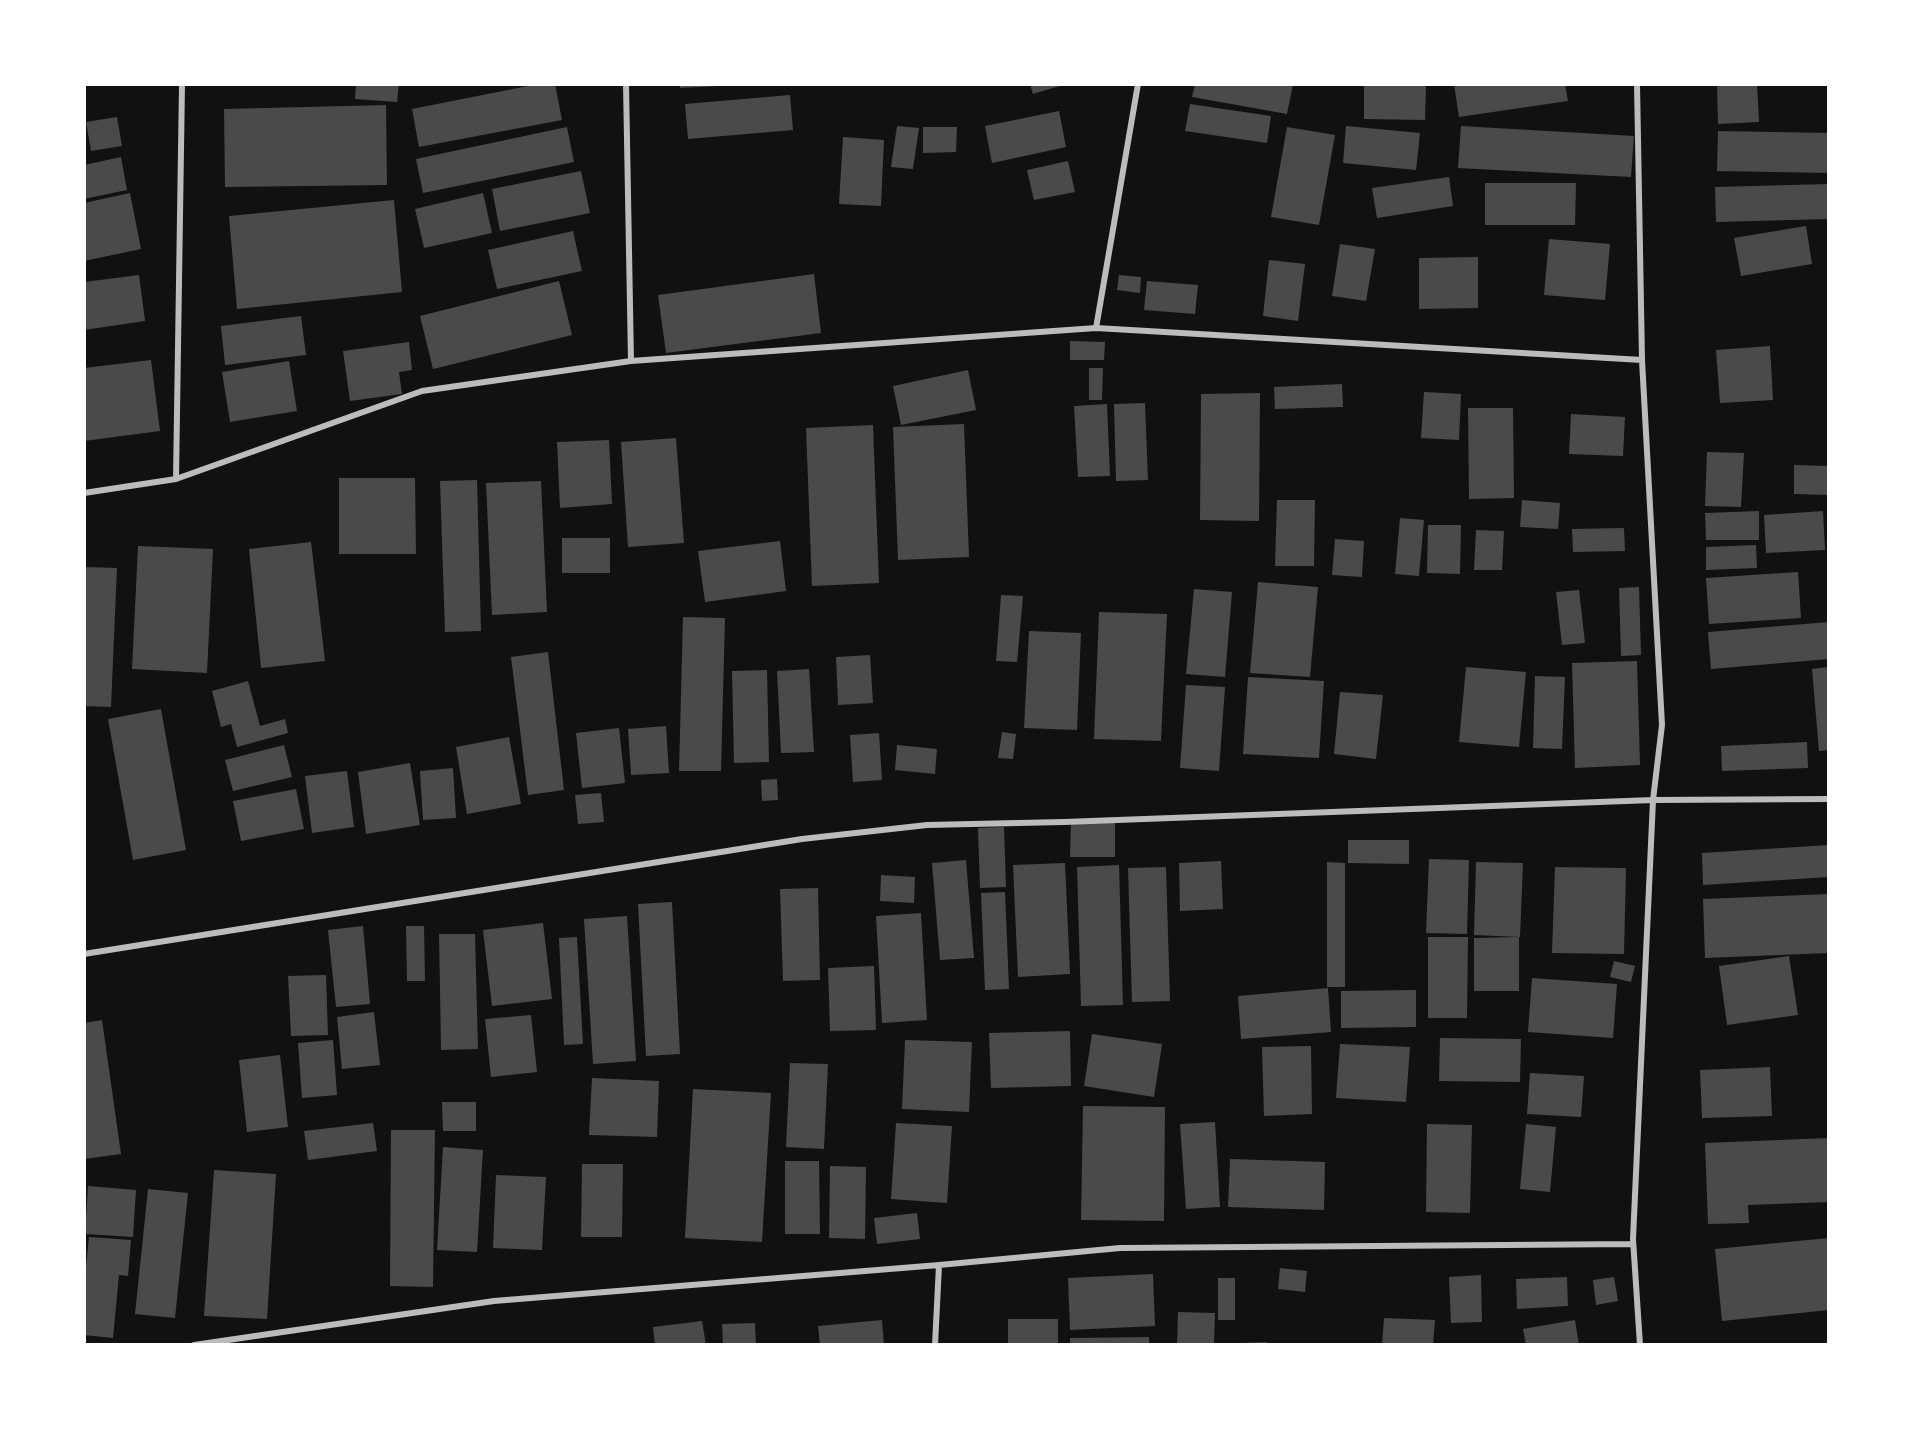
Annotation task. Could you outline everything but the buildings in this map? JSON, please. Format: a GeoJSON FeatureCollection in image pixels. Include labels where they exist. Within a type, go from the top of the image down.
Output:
{"type":"FeatureCollection","features":[{"type":"Feature","properties":{"kind":"street"},"geometry":{"type":"LineString","coordinates":[[176,479],[182,84]]}},
{"type":"Feature","properties":{"kind":"street"},"geometry":{"type":"LineString","coordinates":[[626,84],[631,361]]}},
{"type":"Feature","properties":{"kind":"street"},"geometry":{"type":"LineString","coordinates":[[1096,328],[1138,84]]}},
{"type":"Feature","properties":{"kind":"street"},"geometry":{"type":"LineString","coordinates":[[1638,84],[1642,360],[1662,725],[1653,800],[1633,1244],[1640,1345]]}},
{"type":"Feature","properties":{"kind":"street"},"geometry":{"type":"LineString","coordinates":[[84,493],[176,479],[422,391],[631,361],[1096,328],[1642,360]]}},
{"type":"Feature","properties":{"kind":"street"},"geometry":{"type":"LineString","coordinates":[[84,954],[802,839],[927,825],[1653,800],[1829,799]]}},
{"type":"Feature","properties":{"kind":"street"},"geometry":{"type":"LineString","coordinates":[[194,1345],[494,1301],[1120,1248],[1633,1244]]}},
{"type":"Feature","properties":{"kind":"street"},"geometry":{"type":"LineString","coordinates":[[935,1345],[939,1265]]}}]}
